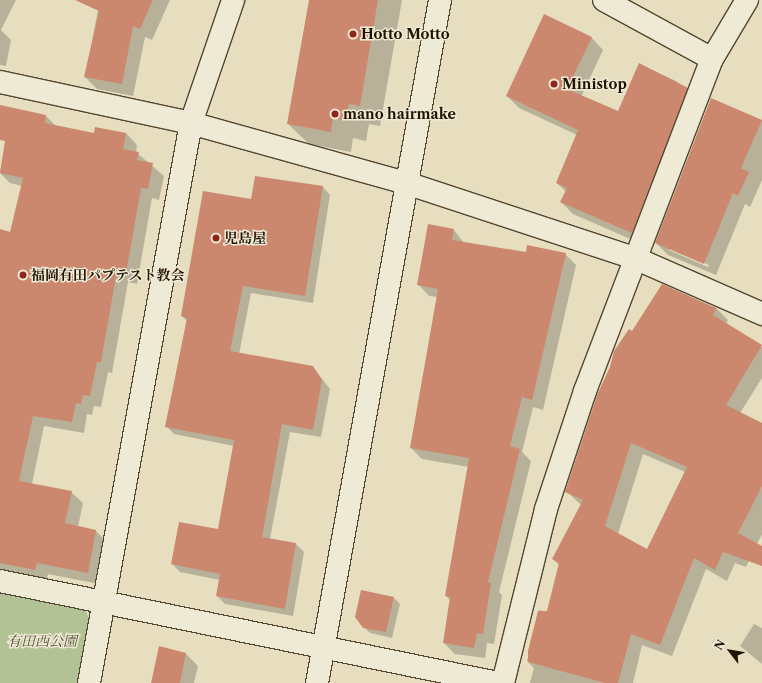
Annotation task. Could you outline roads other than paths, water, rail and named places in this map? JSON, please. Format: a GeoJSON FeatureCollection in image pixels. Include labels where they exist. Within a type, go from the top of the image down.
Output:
{"type":"FeatureCollection","features":[{"type":"Feature","properties":{"kind":"street"},"geometry":{"type":"LineString","coordinates":[[89,683],[105,602],[191,123],[233,0]]}},
{"type":"Feature","properties":{"kind":"street"},"geometry":{"type":"LineString","coordinates":[[317,683],[409,184],[440,0]]}},
{"type":"Feature","properties":{"kind":"street"},"geometry":{"type":"LineString","coordinates":[[604,0],[712,59]]}},
{"type":"Feature","properties":{"kind":"street"},"geometry":{"type":"LineString","coordinates":[[502,683],[546,509],[585,391],[637,259],[712,59],[747,0]]}},
{"type":"Feature","properties":{"kind":"street"},"geometry":{"type":"LineString","coordinates":[[0,82],[191,123],[409,184],[637,259],[710,288],[762,314]]}},
{"type":"Feature","properties":{"kind":"street"},"geometry":{"type":"LineString","coordinates":[[0,581],[324,646],[498,683]]}},
{"type":"Feature","properties":{"kind":"place","name":"Hotto Motto"},"geometry":{"type":"Point","coordinates":[353,34]}},
{"type":"Feature","properties":{"kind":"place","name":"Ministop"},"geometry":{"type":"Point","coordinates":[554,84]}},
{"type":"Feature","properties":{"kind":"place","name":"mano hairmake"},"geometry":{"type":"Point","coordinates":[335,114]}},
{"type":"Feature","properties":{"kind":"place","name":"児島屋"},"geometry":{"type":"Point","coordinates":[216,238]}},
{"type":"Feature","properties":{"kind":"place","name":"福岡有田パプテスト教会"},"geometry":{"type":"Point","coordinates":[23,275]}},
{"type":"Feature","properties":{"kind":"park label","name":"有田西公園"},"geometry":{"type":"Point","coordinates":[42,641]}}]}
